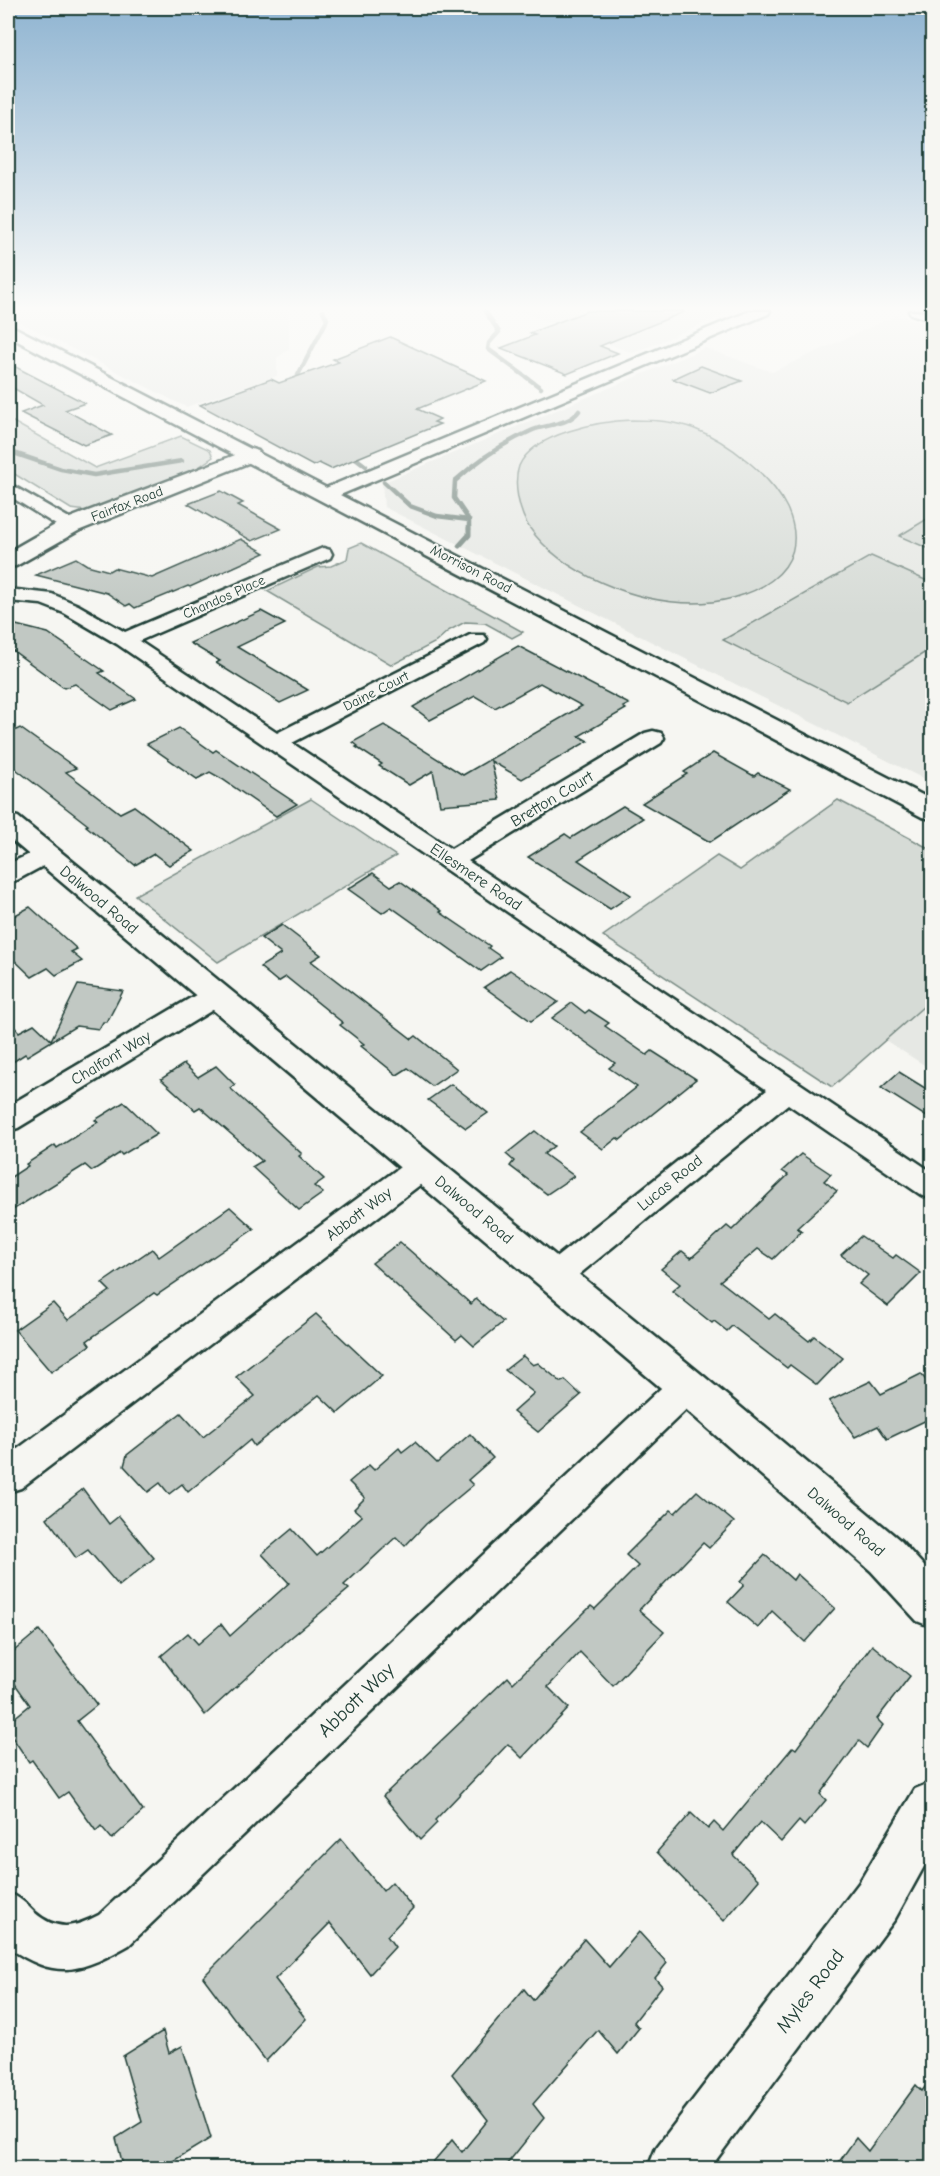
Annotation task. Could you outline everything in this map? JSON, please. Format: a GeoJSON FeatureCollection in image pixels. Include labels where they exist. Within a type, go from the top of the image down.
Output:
{"type":"FeatureCollection","features":[{"type":"Feature","properties":{"kind":"street","name":"Morrison Road"},"geometry":{"type":"LineString","coordinates":[[169,413],[933,811]]}},
{"type":"Feature","properties":{"kind":"street"},"geometry":{"type":"LineString","coordinates":[[327,494],[521,413]]}},
{"type":"Feature","properties":{"kind":"street","name":"Fairfax Road"},"geometry":{"type":"LineString","coordinates":[[8,561],[70,526],[251,455]]}},
{"type":"Feature","properties":{"kind":"street"},"geometry":{"type":"LineString","coordinates":[[8,488],[70,526]]}},
{"type":"Feature","properties":{"kind":"street","name":"Chandos Place"},"geometry":{"type":"LineString","coordinates":[[124,640],[323,554]]}},
{"type":"Feature","properties":{"kind":"street","name":"Ellesmere Road"},"geometry":{"type":"LineString","coordinates":[[8,595],[45,598],[71,609],[124,640],[451,860],[786,1090],[933,1187]]}},
{"type":"Feature","properties":{"kind":"street","name":"Daine Court"},"geometry":{"type":"LineString","coordinates":[[275,743],[477,639]]}},
{"type":"Feature","properties":{"kind":"street","name":"Bretton Court"},"geometry":{"type":"LineString","coordinates":[[451,860],[653,738]]}},
{"type":"Feature","properties":{"kind":"street","name":"Dalwood Road"},"geometry":{"type":"LineString","coordinates":[[8,823],[687,1386],[886,1556],[932,1613]]}},
{"type":"Feature","properties":{"kind":"street"},"geometry":{"type":"LineString","coordinates":[[8,874],[45,855]]}},
{"type":"Feature","properties":{"kind":"street","name":"Chalfont Way"},"geometry":{"type":"LineString","coordinates":[[8,1120],[215,996]]}},
{"type":"Feature","properties":{"kind":"street","name":"Lucas Road"},"geometry":{"type":"LineString","coordinates":[[554,1277],[786,1090]]}},
{"type":"Feature","properties":{"kind":"street","name":"Abbott Way"},"geometry":{"type":"LineString","coordinates":[[8,1476],[422,1167]]}},
{"type":"Feature","properties":{"kind":"street","name":"Abbott Way"},"geometry":{"type":"LineString","coordinates":[[8,1915],[14,1924],[37,1941],[63,1948],[89,1944],[114,1930],[687,1386]]}},
{"type":"Feature","properties":{"kind":"street","name":"Myles Road"},"geometry":{"type":"LineString","coordinates":[[676,2169],[877,1901],[933,1806]]}},
{"type":"Feature","properties":{"kind":"shaded area"},"geometry":{"type":"Polygon","coordinates":[[[551,413],[932,413],[932,783],[384,507],[382,483],[551,413]]]}},
{"type":"Feature","properties":{"kind":"shaded area"},"geometry":{"type":"Polygon","coordinates":[[[8,419],[95,468],[181,436],[210,450],[213,457],[190,473],[87,511],[71,509],[8,470],[8,419]]]}},
{"type":"Feature","properties":{"kind":"shaded area"},"geometry":{"type":"Polygon","coordinates":[[[632,420],[687,426],[721,442],[760,472],[787,508],[794,531],[793,551],[785,567],[771,580],[735,597],[714,602],[672,602],[626,592],[603,583],[561,559],[543,544],[529,527],[522,513],[516,486],[519,466],[538,445],[553,437],[586,426],[632,420]]]}},
{"type":"Feature","properties":{"kind":"shaded area"},"geometry":{"type":"Polygon","coordinates":[[[932,516],[932,550],[899,536],[932,516]]]}},
{"type":"Feature","properties":{"kind":"shaded area"},"geometry":{"type":"Polygon","coordinates":[[[361,543],[523,632],[512,638],[485,623],[465,622],[448,631],[436,642],[392,665],[267,591],[318,567],[331,566],[347,559],[349,548],[361,543]]]}},
{"type":"Feature","properties":{"kind":"shaded area"},"geometry":{"type":"Polygon","coordinates":[[[871,556],[932,583],[932,648],[847,702],[723,640],[871,556]]]}},
{"type":"Feature","properties":{"kind":"shaded area"},"geometry":{"type":"Polygon","coordinates":[[[311,799],[396,856],[218,962],[135,895],[311,799]]]}},
{"type":"Feature","properties":{"kind":"shaded area"},"geometry":{"type":"Polygon","coordinates":[[[838,800],[932,850],[932,999],[832,1087],[603,936],[717,856],[740,870],[838,800]]]}},
{"type":"Feature","properties":{"kind":"shaded area"},"geometry":{"type":"Polygon","coordinates":[[[932,1000],[932,1070],[885,1040],[932,1000]]]}},
{"type":"Feature","properties":{"kind":"building"},"geometry":{"type":"Polygon","coordinates":[[[21,413],[70,413],[112,435],[84,445],[21,413]]]}},
{"type":"Feature","properties":{"kind":"building"},"geometry":{"type":"Polygon","coordinates":[[[214,413],[425,413],[440,419],[434,422],[440,424],[331,469],[319,463],[313,466],[214,413]]]}},
{"type":"Feature","properties":{"kind":"building"},"geometry":{"type":"Polygon","coordinates":[[[221,491],[243,503],[238,505],[281,529],[252,541],[188,504],[221,491]]]}},
{"type":"Feature","properties":{"kind":"building"},"geometry":{"type":"Polygon","coordinates":[[[241,539],[265,553],[190,587],[135,608],[130,604],[126,606],[107,593],[36,575],[76,558],[87,565],[109,571],[114,568],[152,578],[241,539]]]}},
{"type":"Feature","properties":{"kind":"building"},"geometry":{"type":"Polygon","coordinates":[[[261,611],[285,624],[237,647],[308,690],[280,703],[216,663],[220,661],[190,643],[261,611]]]}},
{"type":"Feature","properties":{"kind":"building"},"geometry":{"type":"Polygon","coordinates":[[[8,623],[48,633],[104,671],[99,673],[136,699],[112,710],[75,684],[64,688],[8,647],[8,623]]]}},
{"type":"Feature","properties":{"kind":"building"},"geometry":{"type":"Polygon","coordinates":[[[518,646],[629,704],[623,707],[626,709],[579,736],[588,741],[522,779],[491,761],[500,800],[440,805],[433,771],[409,785],[379,766],[382,764],[356,747],[358,746],[353,742],[384,725],[463,775],[582,706],[540,683],[495,708],[475,696],[430,720],[413,707],[518,646]]]}},
{"type":"Feature","properties":{"kind":"building"},"geometry":{"type":"Polygon","coordinates":[[[20,728],[76,768],[66,772],[120,813],[134,806],[194,851],[169,865],[154,854],[135,865],[8,763],[8,734],[20,728]]]}},
{"type":"Feature","properties":{"kind":"building"},"geometry":{"type":"Polygon","coordinates":[[[179,728],[297,804],[276,816],[210,772],[197,779],[147,744],[179,728]]]}},
{"type":"Feature","properties":{"kind":"building"},"geometry":{"type":"Polygon","coordinates":[[[713,753],[754,776],[758,773],[790,789],[710,842],[642,803],[687,774],[684,772],[713,753]]]}},
{"type":"Feature","properties":{"kind":"building"},"geometry":{"type":"Polygon","coordinates":[[[623,806],[643,818],[578,860],[631,895],[610,909],[528,857],[565,834],[571,838],[623,806]]]}},
{"type":"Feature","properties":{"kind":"building"},"geometry":{"type":"Polygon","coordinates":[[[373,873],[391,886],[400,881],[490,946],[488,948],[501,957],[481,971],[391,907],[382,913],[348,889],[373,873]]]}},
{"type":"Feature","properties":{"kind":"building"},"geometry":{"type":"Polygon","coordinates":[[[30,907],[77,949],[71,952],[82,961],[56,975],[48,968],[32,977],[8,954],[8,919],[30,907]]]}},
{"type":"Feature","properties":{"kind":"building"},"geometry":{"type":"Polygon","coordinates":[[[282,925],[321,955],[311,961],[412,1039],[416,1036],[457,1069],[432,1086],[408,1068],[397,1075],[361,1046],[364,1044],[340,1025],[343,1023],[286,977],[278,982],[260,967],[281,954],[261,938],[282,925]]]}},
{"type":"Feature","properties":{"kind":"building"},"geometry":{"type":"Polygon","coordinates":[[[510,970],[558,1002],[531,1021],[484,987],[510,970]]]}},
{"type":"Feature","properties":{"kind":"building"},"geometry":{"type":"Polygon","coordinates":[[[78,985],[123,991],[107,1022],[103,1022],[99,1029],[76,1026],[8,1065],[8,1020],[19,1032],[34,1024],[51,1040],[78,985]]]}},
{"type":"Feature","properties":{"kind":"building"},"geometry":{"type":"Polygon","coordinates":[[[572,1003],[585,1013],[589,1010],[609,1023],[605,1026],[647,1055],[652,1051],[696,1079],[620,1140],[617,1138],[603,1149],[580,1132],[637,1087],[609,1068],[615,1063],[552,1018],[572,1003]]]}},
{"type":"Feature","properties":{"kind":"building"},"geometry":{"type":"Polygon","coordinates":[[[184,1064],[198,1077],[216,1066],[235,1085],[230,1088],[302,1154],[299,1156],[324,1179],[314,1186],[323,1193],[299,1210],[252,1167],[262,1161],[200,1107],[195,1110],[161,1079],[184,1064]]]}},
{"type":"Feature","properties":{"kind":"building"},"geometry":{"type":"Polygon","coordinates":[[[899,1072],[933,1093],[933,1121],[881,1088],[899,1072]]]}},
{"type":"Feature","properties":{"kind":"building"},"geometry":{"type":"Polygon","coordinates":[[[451,1084],[488,1113],[466,1128],[428,1100],[451,1084]]]}},
{"type":"Feature","properties":{"kind":"building"},"geometry":{"type":"Polygon","coordinates":[[[124,1102],[157,1134],[92,1171],[85,1165],[8,1213],[8,1179],[28,1166],[26,1164],[55,1145],[57,1148],[124,1102]]]}},
{"type":"Feature","properties":{"kind":"building"},"geometry":{"type":"Polygon","coordinates":[[[535,1131],[554,1146],[544,1154],[574,1176],[547,1194],[510,1166],[514,1161],[506,1154],[535,1131]]]}},
{"type":"Feature","properties":{"kind":"building"},"geometry":{"type":"Polygon","coordinates":[[[801,1154],[831,1174],[824,1181],[837,1191],[797,1228],[802,1231],[773,1259],[758,1249],[720,1281],[769,1319],[775,1314],[809,1341],[814,1336],[843,1358],[817,1385],[790,1365],[787,1368],[732,1326],[727,1331],[714,1321],[712,1323],[672,1291],[680,1284],[661,1269],[682,1251],[691,1258],[727,1226],[732,1230],[788,1175],[782,1171],[801,1154]]]}},
{"type":"Feature","properties":{"kind":"building"},"geometry":{"type":"Polygon","coordinates":[[[230,1207],[254,1229],[157,1295],[154,1293],[87,1341],[90,1345],[51,1372],[15,1330],[53,1303],[68,1320],[110,1291],[102,1283],[152,1249],[159,1257],[230,1207]]]}},
{"type":"Feature","properties":{"kind":"building"},"geometry":{"type":"Polygon","coordinates":[[[861,1236],[893,1258],[896,1255],[921,1273],[888,1306],[859,1284],[868,1275],[841,1255],[861,1236]]]}},
{"type":"Feature","properties":{"kind":"building"},"geometry":{"type":"Polygon","coordinates":[[[400,1242],[471,1304],[476,1299],[503,1322],[474,1346],[462,1335],[456,1340],[372,1263],[400,1242]]]}},
{"type":"Feature","properties":{"kind":"building"},"geometry":{"type":"Polygon","coordinates":[[[316,1314],[382,1376],[338,1413],[319,1395],[254,1446],[250,1440],[188,1492],[182,1484],[169,1494],[160,1483],[148,1492],[124,1466],[127,1455],[181,1413],[203,1437],[255,1396],[236,1377],[316,1314]]]}},
{"type":"Feature","properties":{"kind":"building"},"geometry":{"type":"Polygon","coordinates":[[[523,1356],[533,1365],[538,1363],[561,1382],[565,1380],[581,1395],[538,1432],[513,1412],[534,1393],[505,1370],[523,1356]]]}},
{"type":"Feature","properties":{"kind":"building"},"geometry":{"type":"Polygon","coordinates":[[[921,1374],[933,1389],[933,1417],[887,1439],[878,1426],[855,1437],[829,1401],[871,1381],[881,1394],[921,1374]]]}},
{"type":"Feature","properties":{"kind":"building"},"geometry":{"type":"Polygon","coordinates":[[[470,1434],[493,1458],[468,1480],[473,1485],[426,1524],[405,1546],[396,1537],[344,1585],[349,1589],[205,1715],[161,1656],[188,1633],[198,1644],[221,1624],[230,1636],[289,1583],[262,1554],[292,1529],[317,1556],[362,1516],[354,1509],[365,1498],[349,1482],[369,1465],[374,1470],[399,1448],[402,1452],[415,1442],[437,1463],[470,1434]]]}},
{"type":"Feature","properties":{"kind":"building"},"geometry":{"type":"Polygon","coordinates":[[[83,1489],[109,1524],[119,1516],[154,1558],[119,1586],[88,1550],[76,1558],[47,1518],[83,1489]]]}},
{"type":"Feature","properties":{"kind":"building"},"geometry":{"type":"Polygon","coordinates":[[[697,1491],[734,1522],[709,1548],[703,1543],[639,1610],[664,1632],[613,1686],[580,1652],[548,1687],[569,1708],[522,1758],[508,1744],[435,1820],[437,1823],[420,1840],[383,1796],[508,1677],[513,1683],[591,1606],[595,1609],[638,1566],[626,1555],[671,1510],[675,1513],[697,1491]]]}},
{"type":"Feature","properties":{"kind":"building"},"geometry":{"type":"Polygon","coordinates":[[[765,1555],[793,1580],[797,1574],[835,1608],[805,1642],[772,1611],[758,1628],[728,1602],[744,1585],[740,1582],[765,1555]]]}},
{"type":"Feature","properties":{"kind":"building"},"geometry":{"type":"Polygon","coordinates":[[[39,1630],[97,1705],[77,1721],[143,1811],[112,1839],[101,1826],[96,1831],[68,1792],[59,1798],[32,1760],[29,1762],[8,1731],[8,1723],[30,1705],[8,1674],[8,1656],[39,1630]]]}},
{"type":"Feature","properties":{"kind":"building"},"geometry":{"type":"Polygon","coordinates":[[[872,1645],[910,1676],[877,1719],[883,1725],[867,1748],[859,1741],[820,1794],[826,1800],[804,1826],[799,1821],[781,1842],[760,1822],[733,1855],[759,1880],[724,1921],[657,1852],[691,1813],[708,1829],[714,1822],[723,1831],[793,1747],[796,1749],[872,1645]]]}},
{"type":"Feature","properties":{"kind":"building"},"geometry":{"type":"Polygon","coordinates":[[[341,1839],[383,1891],[392,1882],[413,1908],[387,1936],[395,1947],[370,1974],[330,1923],[275,1979],[306,2019],[266,2061],[203,1977],[341,1839]]]}},
{"type":"Feature","properties":{"kind":"building"},"geometry":{"type":"Polygon","coordinates":[[[639,1932],[667,1963],[655,1978],[662,1986],[634,2022],[639,2028],[618,2054],[598,2030],[533,2104],[544,2118],[503,2169],[427,2169],[452,2140],[462,2152],[488,2120],[452,2074],[524,1989],[533,2000],[584,1939],[609,1967],[639,1932]]]}},
{"type":"Feature","properties":{"kind":"building"},"geometry":{"type":"Polygon","coordinates":[[[163,2031],[169,2053],[182,2046],[211,2138],[160,2169],[124,2169],[116,2138],[142,2122],[123,2056],[163,2031]]]}},
{"type":"Feature","properties":{"kind":"building"},"geometry":{"type":"Polygon","coordinates":[[[933,2076],[933,2169],[834,2169],[856,2138],[868,2151],[916,2085],[922,2091],[933,2076]]]}},
{"type":"Feature","properties":{"kind":"waterway"},"geometry":{"type":"LineString","coordinates":[[469,520],[454,498],[455,481],[482,459],[512,440],[533,430],[564,422],[578,413]]}},
{"type":"Feature","properties":{"kind":"waterway"},"geometry":{"type":"LineString","coordinates":[[8,451],[61,469],[94,475],[182,461]]}},
{"type":"Feature","properties":{"kind":"waterway"},"geometry":{"type":"LineString","coordinates":[[349,453],[366,466]]}},
{"type":"Feature","properties":{"kind":"waterway"},"geometry":{"type":"LineString","coordinates":[[384,482],[410,506],[437,516],[469,520]]}},
{"type":"Feature","properties":{"kind":"waterway"},"geometry":{"type":"LineString","coordinates":[[459,546],[469,535],[469,520]]}}]}
